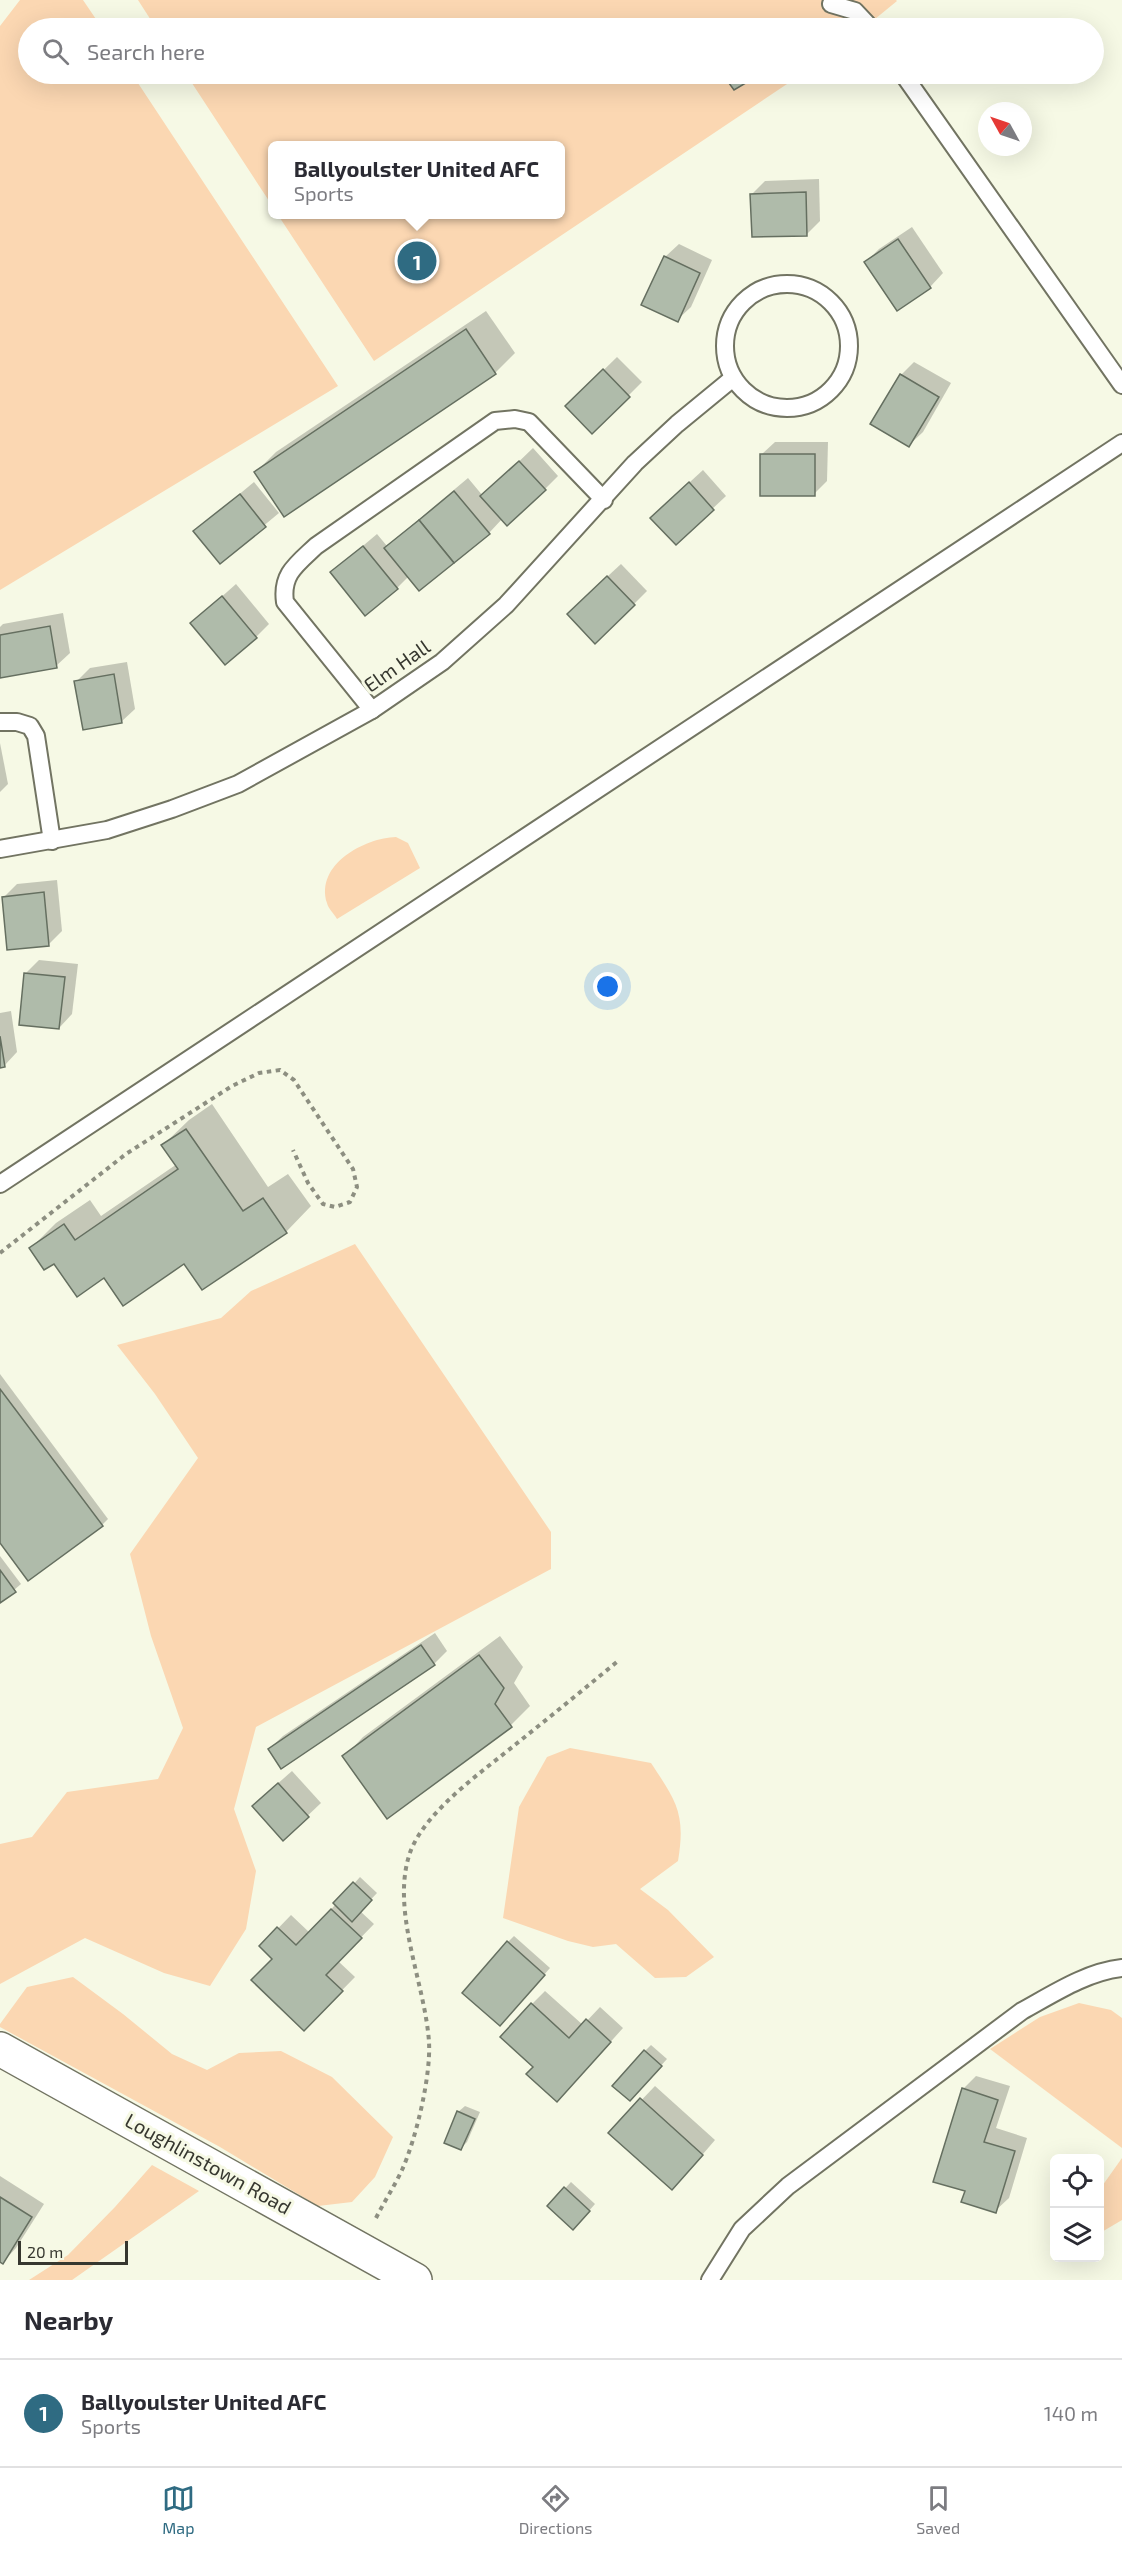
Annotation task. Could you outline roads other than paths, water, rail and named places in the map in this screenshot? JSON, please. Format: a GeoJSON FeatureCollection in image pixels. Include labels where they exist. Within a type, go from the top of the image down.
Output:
{"type":"FeatureCollection","features":[{"type":"Feature","properties":{"kind":"street","name":"Loughlinstown Road"},"geometry":{"type":"LineString","coordinates":[[0,2049],[415,2280]]}},
{"type":"Feature","properties":{"kind":"lane"},"geometry":{"type":"LineString","coordinates":[[831,4],[855,11],[862,18]]}},
{"type":"Feature","properties":{"kind":"lane"},"geometry":{"type":"LineString","coordinates":[[910,84],[1122,385]]}},
{"type":"Feature","properties":{"kind":"lane"},"geometry":{"type":"LineString","coordinates":[[783,284],[804,286],[823,295],[838,309],[847,327],[850,347],[846,368],[836,385],[822,399],[803,407],[786,409],[763,405],[746,394],[733,378],[726,358],[725,337],[732,317],[745,300],[762,288],[783,284]]}},
{"type":"Feature","properties":{"kind":"lane","name":"Elm Hall"},"geometry":{"type":"LineString","coordinates":[[0,849],[107,830],[172,810],[238,783],[372,710],[442,662],[506,605],[604,500],[635,463],[677,424],[733,378]]}},
{"type":"Feature","properties":{"kind":"lane"},"geometry":{"type":"LineString","coordinates":[[372,710],[285,602],[284,585],[294,567],[316,546],[495,421],[515,419],[529,422],[604,500]]}},
{"type":"Feature","properties":{"kind":"lane"},"geometry":{"type":"LineString","coordinates":[[0,1184],[1122,443]]}},
{"type":"Feature","properties":{"kind":"lane"},"geometry":{"type":"LineString","coordinates":[[0,722],[17,722],[30,726],[36,736],[52,841]]}},
{"type":"Feature","properties":{"kind":"lane"},"geometry":{"type":"LineString","coordinates":[[710,2280],[742,2229],[797,2179],[1022,2011],[1058,1990],[1104,1970],[1122,1968]]}},
{"type":"Feature","properties":{"kind":"place","name":"Ballyoulster United AFC"},"geometry":{"type":"Point","coordinates":[417,261]}}]}
